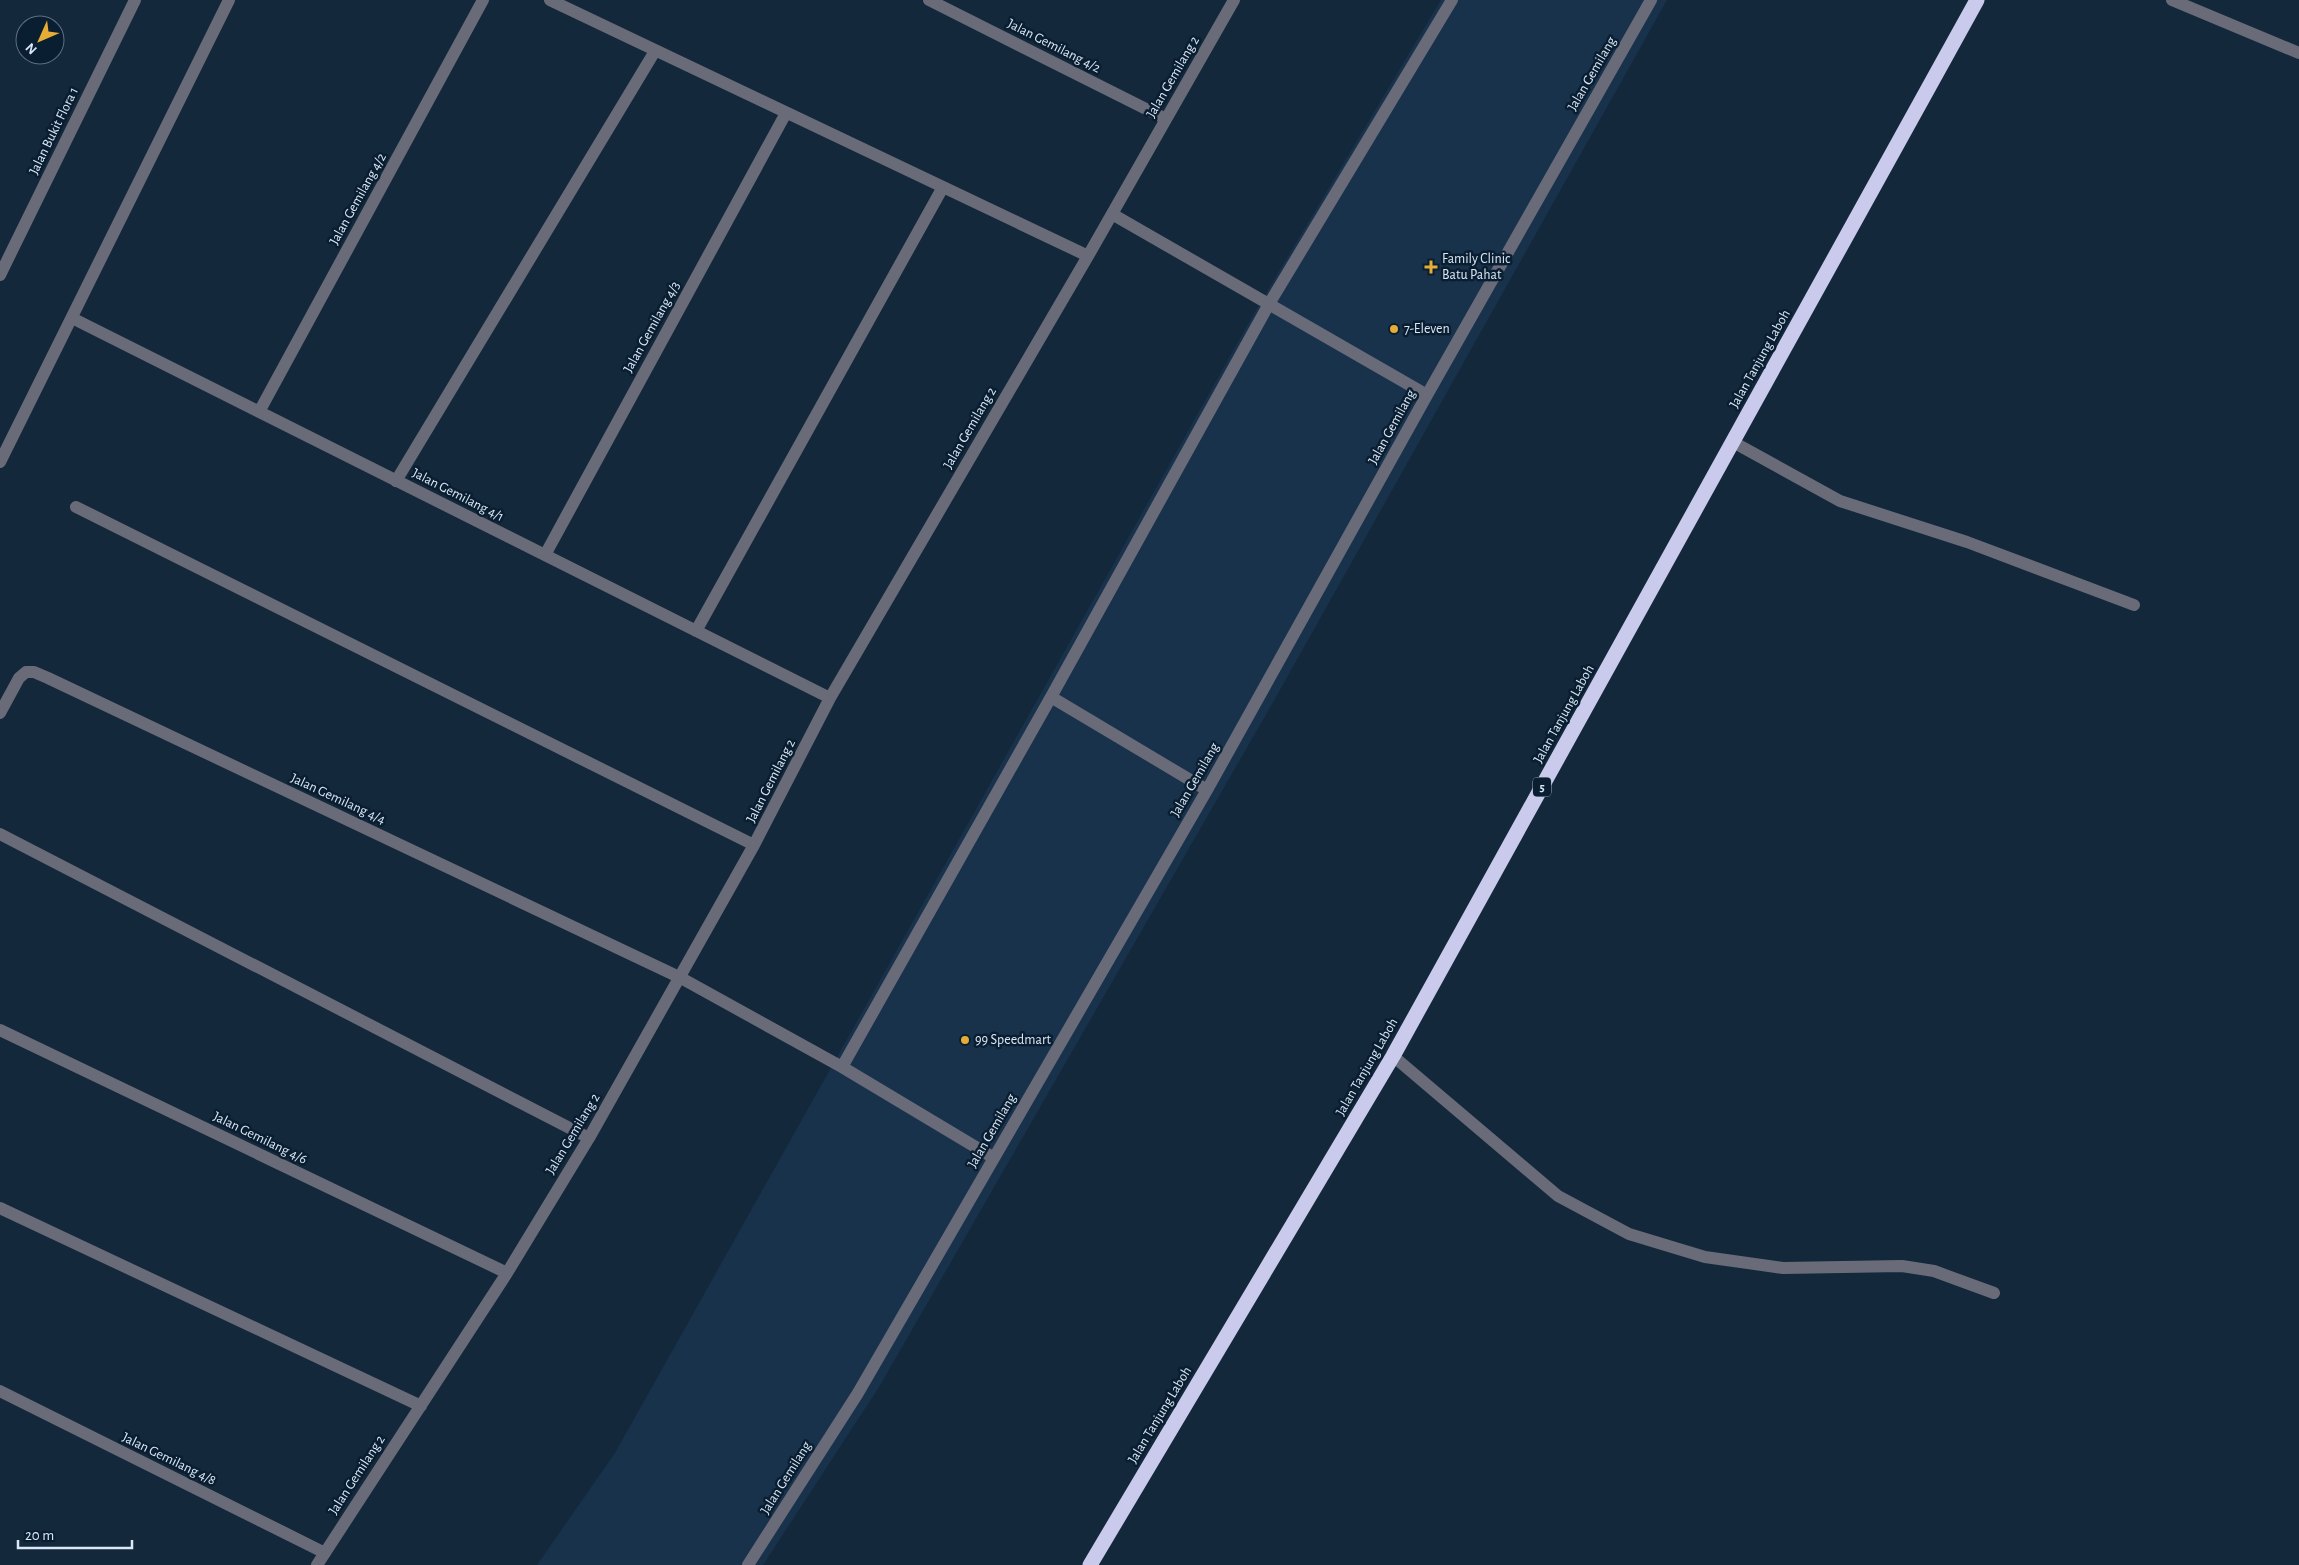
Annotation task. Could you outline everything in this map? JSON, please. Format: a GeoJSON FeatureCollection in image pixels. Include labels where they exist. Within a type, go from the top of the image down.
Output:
{"type":"FeatureCollection","features":[{"type":"Feature","properties":{"kind":"highway","name":"Jalan Tanjung Laboh"},"geometry":{"type":"LineString","coordinates":[[1090,1565],[1393,1056],[1978,0]]}},
{"type":"Feature","properties":{"kind":"street","name":"Jalan Bukit Flora 1"},"geometry":{"type":"LineString","coordinates":[[0,275],[135,0]]}},
{"type":"Feature","properties":{"kind":"street"},"geometry":{"type":"LineString","coordinates":[[0,462],[229,0]]}},
{"type":"Feature","properties":{"kind":"street","name":"Jalan Gemilang 4/2"},"geometry":{"type":"LineString","coordinates":[[259,412],[483,0]]}},
{"type":"Feature","properties":{"kind":"street"},"geometry":{"type":"LineString","coordinates":[[550,0],[1088,256]]}},
{"type":"Feature","properties":{"kind":"street","name":"Jalan Gemilang 4/2"},"geometry":{"type":"LineString","coordinates":[[928,0],[1166,119]]}},
{"type":"Feature","properties":{"kind":"street","name":"Jalan Gemilang 2"},"geometry":{"type":"LineString","coordinates":[[317,1565],[507,1273],[589,1138],[681,978],[754,845],[830,698],[1088,256],[1234,0]]}},
{"type":"Feature","properties":{"kind":"street"},"geometry":{"type":"LineString","coordinates":[[842,1067],[1051,697],[1269,304],[1452,0]]}},
{"type":"Feature","properties":{"kind":"street","name":"Jalan Gemilang"},"geometry":{"type":"LineString","coordinates":[[748,1565],[858,1393],[1207,790],[1427,395],[1651,0]]}},
{"type":"Feature","properties":{"kind":"street"},"geometry":{"type":"LineString","coordinates":[[2172,0],[2188,3],[2299,53]]}},
{"type":"Feature","properties":{"kind":"street"},"geometry":{"type":"LineString","coordinates":[[396,480],[655,51]]}},
{"type":"Feature","properties":{"kind":"street","name":"Jalan Gemilang 4/3"},"geometry":{"type":"LineString","coordinates":[[544,555],[786,113]]}},
{"type":"Feature","properties":{"kind":"street"},"geometry":{"type":"LineString","coordinates":[[696,631],[943,187]]}},
{"type":"Feature","properties":{"kind":"street"},"geometry":{"type":"LineString","coordinates":[[1112,214],[1427,395]]}},
{"type":"Feature","properties":{"kind":"street","name":"Jalan Gemilang 4/1"},"geometry":{"type":"LineString","coordinates":[[72,318],[830,698]]}},
{"type":"Feature","properties":{"kind":"street"},"geometry":{"type":"LineString","coordinates":[[1733,442],[1840,501],[1967,542],[2134,605]]}},
{"type":"Feature","properties":{"kind":"street"},"geometry":{"type":"LineString","coordinates":[[76,507],[754,845]]}},
{"type":"Feature","properties":{"kind":"street","name":"Jalan Gemilang 4/4"},"geometry":{"type":"LineString","coordinates":[[0,713],[19,678],[26,672],[34,672],[681,978],[842,1067],[994,1158]]}},
{"type":"Feature","properties":{"kind":"street"},"geometry":{"type":"LineString","coordinates":[[1051,697],[1207,790]]}},
{"type":"Feature","properties":{"kind":"street"},"geometry":{"type":"LineString","coordinates":[[0,834],[589,1138]]}},
{"type":"Feature","properties":{"kind":"street","name":"Jalan Gemilang 4/6"},"geometry":{"type":"LineString","coordinates":[[0,1030],[507,1273]]}},
{"type":"Feature","properties":{"kind":"street"},"geometry":{"type":"LineString","coordinates":[[1393,1056],[1558,1196],[1629,1234],[1704,1257],[1783,1268],[1902,1266],[1934,1272],[1994,1294]]}},
{"type":"Feature","properties":{"kind":"street"},"geometry":{"type":"LineString","coordinates":[[0,1208],[421,1406]]}},
{"type":"Feature","properties":{"kind":"street","name":"Jalan Gemilang 4/8"},"geometry":{"type":"LineString","coordinates":[[0,1391],[325,1553]]}},
{"type":"Feature","properties":{"kind":"shaded area"},"geometry":{"type":"Polygon","coordinates":[[[1441,0],[1667,0],[1276,697],[879,1387],[763,1565],[537,1565],[615,1453],[1256,310],[1441,0]]]}},
{"type":"Feature","properties":{"kind":"place","name":"Family Clinic Batu Pahat"},"geometry":{"type":"Point","coordinates":[1431,267]}},
{"type":"Feature","properties":{"kind":"place","name":"7-Eleven"},"geometry":{"type":"Point","coordinates":[1394,329]}},
{"type":"Feature","properties":{"kind":"place","name":"99 Speedmart"},"geometry":{"type":"Point","coordinates":[965,1040]}}]}
